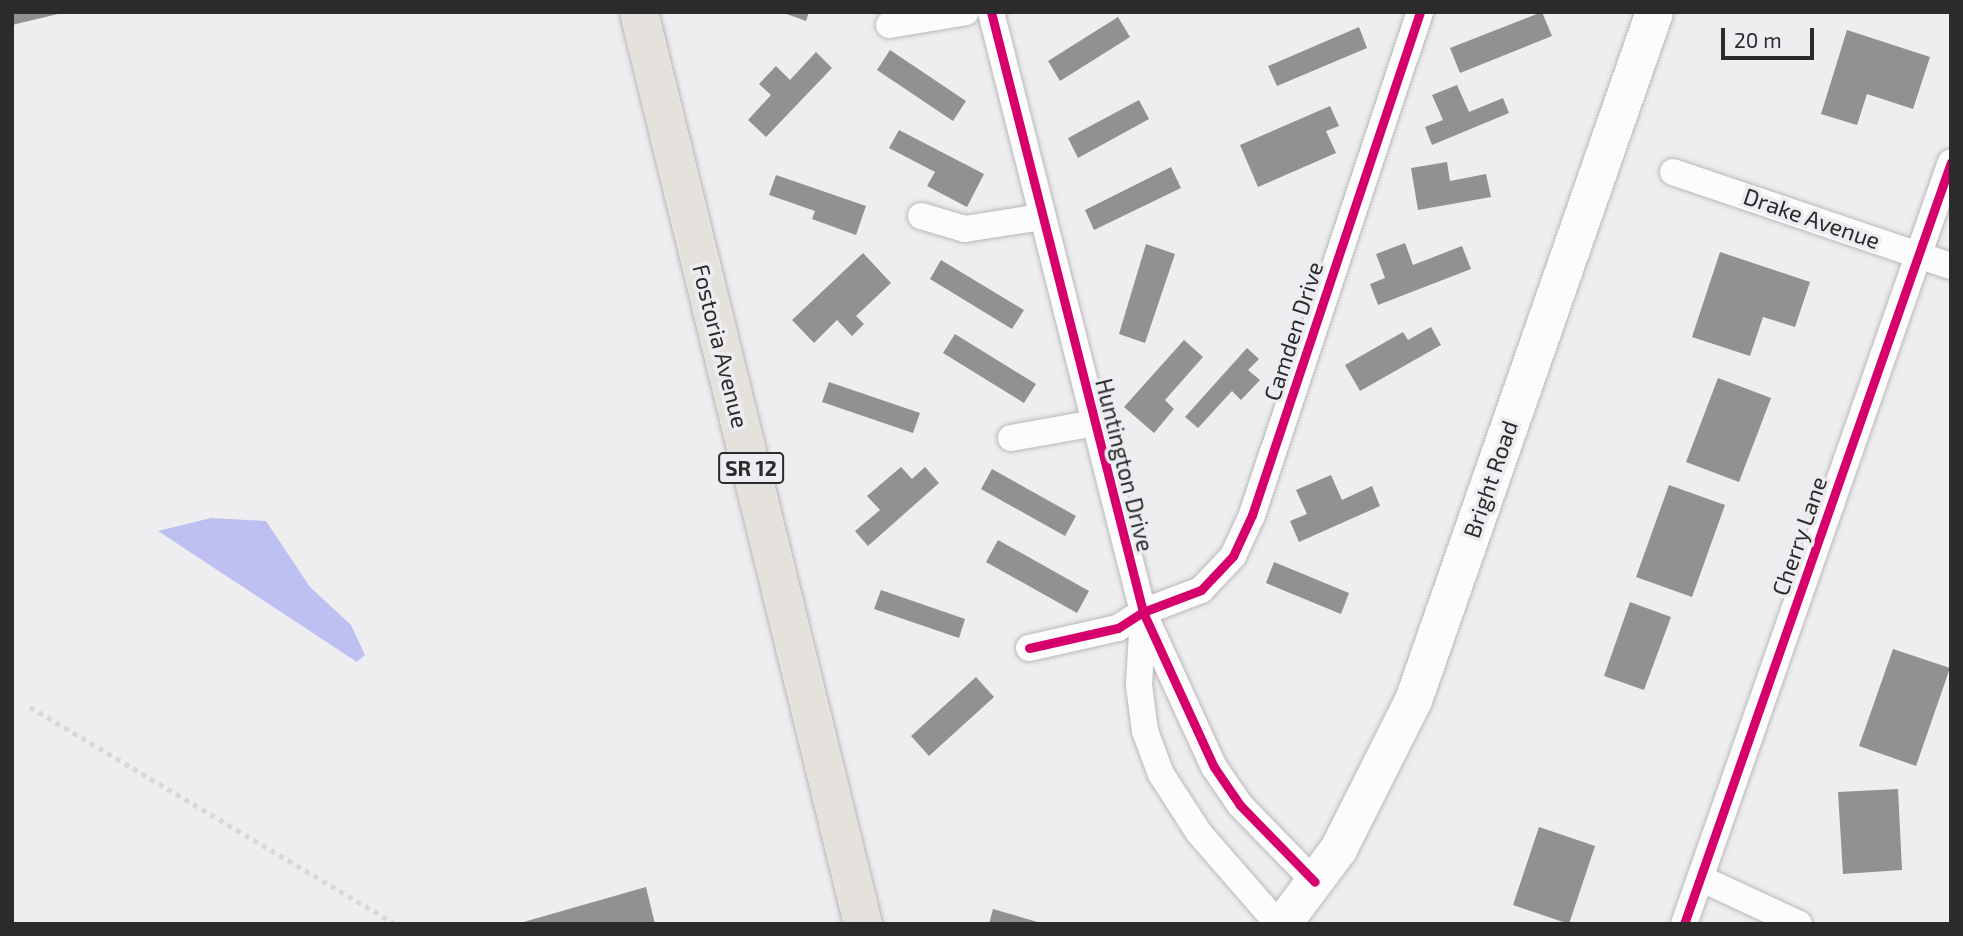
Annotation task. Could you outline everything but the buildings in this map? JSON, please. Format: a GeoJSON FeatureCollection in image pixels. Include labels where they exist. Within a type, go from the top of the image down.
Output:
{"type":"FeatureCollection","features":[{"type":"Feature","properties":{"kind":"main road","name":"Fostoria Avenue"},"geometry":{"type":"LineString","coordinates":[[639,12],[863,924]]}},
{"type":"Feature","properties":{"kind":"main road","name":"Bright Road"},"geometry":{"type":"LineString","coordinates":[[1280,924],[1315,883],[1382,769],[1413,700],[1654,12]]}},
{"type":"Feature","properties":{"kind":"street"},"geometry":{"type":"LineString","coordinates":[[889,25],[966,12]]}},
{"type":"Feature","properties":{"kind":"street","name":"Huntington Drive"},"geometry":{"type":"LineString","coordinates":[[991,12],[1143,612],[1214,767],[1240,805],[1315,883]]}},
{"type":"Feature","properties":{"kind":"street","name":"Camden Drive"},"geometry":{"type":"LineString","coordinates":[[1029,648],[1093,637],[1143,612],[1201,590],[1219,575],[1252,515],[1420,12]]}},
{"type":"Feature","properties":{"kind":"street","name":"Cherry Lane"},"geometry":{"type":"LineString","coordinates":[[1684,924],[1951,162]]}},
{"type":"Feature","properties":{"kind":"street","name":"Drake Avenue"},"geometry":{"type":"LineString","coordinates":[[1673,172],[1951,266]]}},
{"type":"Feature","properties":{"kind":"street"},"geometry":{"type":"LineString","coordinates":[[921,216],[965,229],[1042,216]]}},
{"type":"Feature","properties":{"kind":"street"},"geometry":{"type":"LineString","coordinates":[[1011,438],[1095,423]]}},
{"type":"Feature","properties":{"kind":"street","name":"Huntington Drive"},"geometry":{"type":"LineString","coordinates":[[1143,612],[1139,685],[1145,731],[1161,774],[1199,833],[1280,924]]}},
{"type":"Feature","properties":{"kind":"street"},"geometry":{"type":"LineString","coordinates":[[1700,878],[1799,924]]}},
{"type":"Feature","properties":{"kind":"path"},"geometry":{"type":"LineString","coordinates":[[30,707],[395,924]]}},
{"type":"Feature","properties":{"kind":"water"},"geometry":{"type":"Polygon","coordinates":[[[211,518],[266,521],[310,587],[351,625],[365,655],[357,662],[158,531],[211,518]]]}},
{"type":"Feature","properties":{"kind":"cycle path"},"geometry":{"type":"LineString","coordinates":[[991,12],[1143,612],[1214,767],[1240,805],[1315,882]]}},
{"type":"Feature","properties":{"kind":"cycle path"},"geometry":{"type":"LineString","coordinates":[[1029,648],[1118,628],[1143,612],[1201,590],[1233,556],[1252,515],[1420,12]]}},
{"type":"Feature","properties":{"kind":"cycle path"},"geometry":{"type":"LineString","coordinates":[[1684,924],[1951,162]]}}]}
